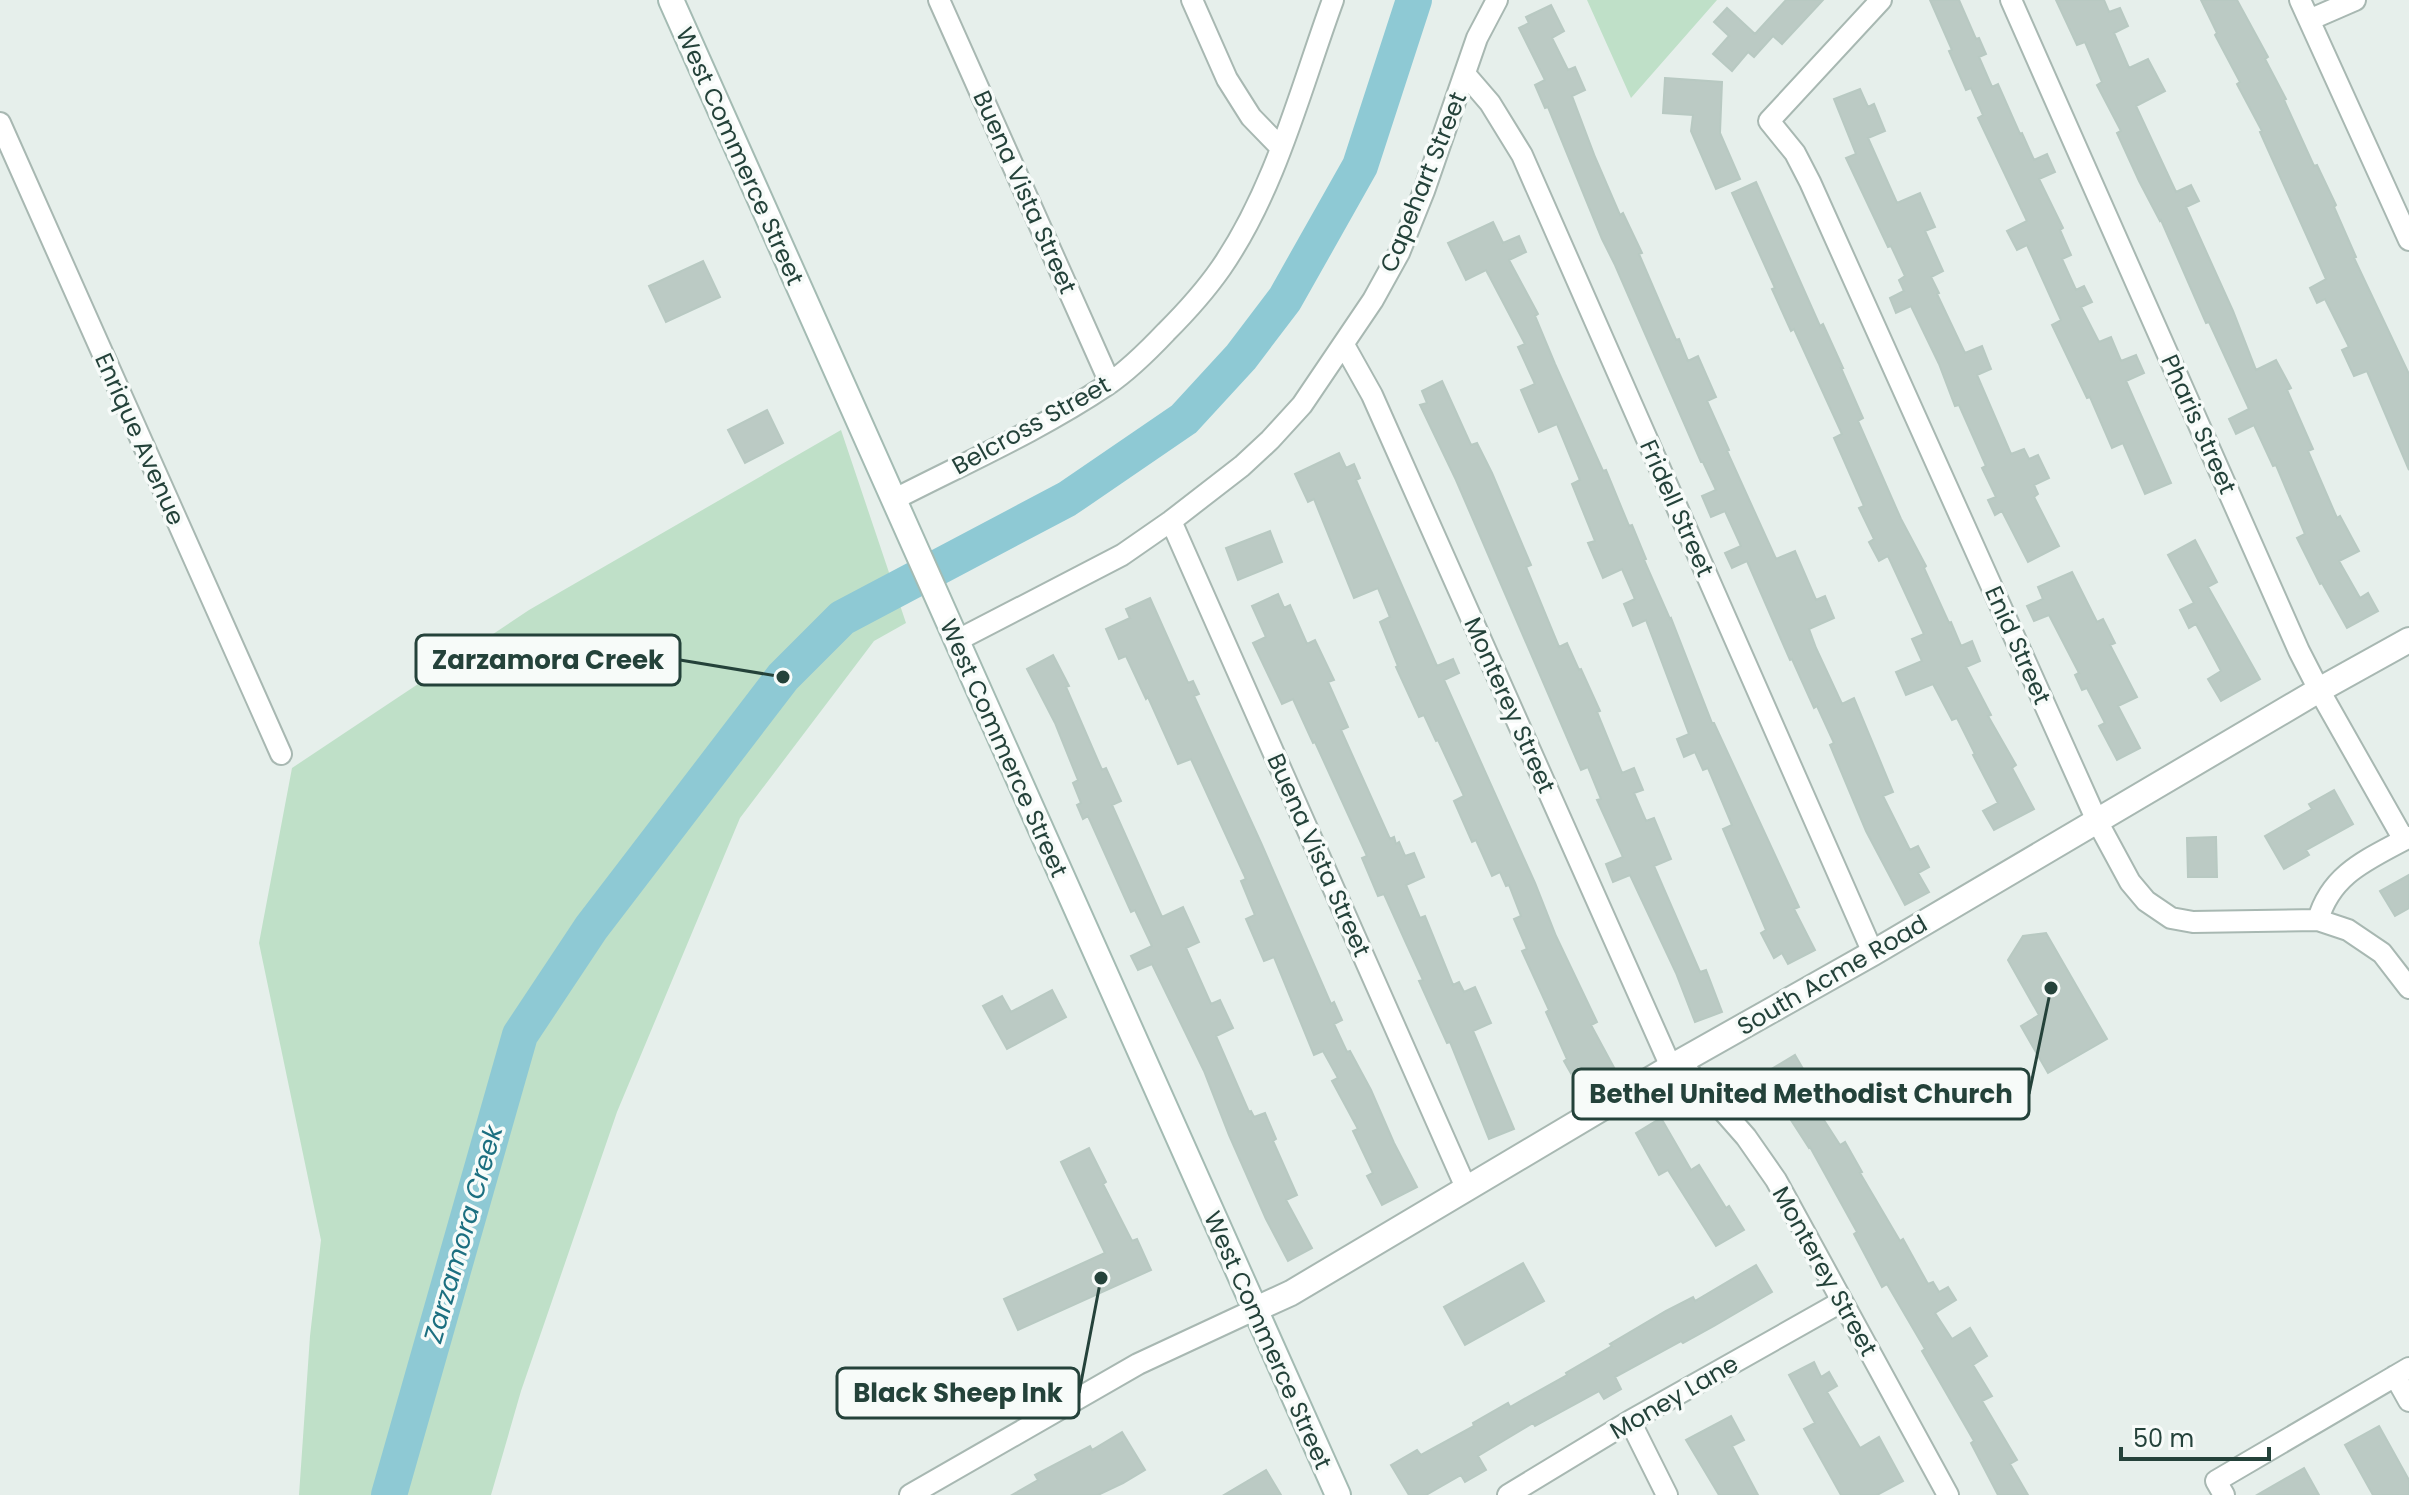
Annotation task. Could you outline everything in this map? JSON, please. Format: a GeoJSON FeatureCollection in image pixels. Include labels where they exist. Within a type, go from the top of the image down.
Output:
{"type":"FeatureCollection","features":[{"type":"Feature","properties":{"kind":"main road","name":"West Commerce Street"},"geometry":{"type":"LineString","coordinates":[[671,0],[1338,1495]]}},
{"type":"Feature","properties":{"kind":"main road","name":"South Acme Road"},"geometry":{"type":"LineString","coordinates":[[1254,1310],[1291,1293],[1676,1065],[2409,640]]}},
{"type":"Feature","properties":{"kind":"street","name":"Buena Vista Street"},"geometry":{"type":"LineString","coordinates":[[939,0],[1110,383]]}},
{"type":"Feature","properties":{"kind":"street"},"geometry":{"type":"LineString","coordinates":[[1192,0],[1227,79],[1251,117],[1280,147]]}},
{"type":"Feature","properties":{"kind":"street","name":"Belcross Street"},"geometry":{"type":"LineString","coordinates":[[893,500],[1058,416],[1110,383],[1144,355],[1190,308],[1221,268],[1251,218],[1333,0]]}},
{"type":"Feature","properties":{"kind":"street","name":"Capehart Street"},"geometry":{"type":"LineString","coordinates":[[956,641],[1122,555],[1242,466],[1302,405],[1373,300],[1399,253],[1477,38],[1497,0]]}},
{"type":"Feature","properties":{"kind":"street","name":"Enid Street"},"geometry":{"type":"LineString","coordinates":[[1881,0],[1769,121],[1795,153],[1810,182],[2097,821],[2130,882],[2146,901],[2171,918],[2193,922],[2318,920],[2348,930],[2382,953],[2409,988]]}},
{"type":"Feature","properties":{"kind":"street","name":"Pharis Street"},"geometry":{"type":"LineString","coordinates":[[2011,0],[2299,651],[2406,839]]}},
{"type":"Feature","properties":{"kind":"street"},"geometry":{"type":"LineString","coordinates":[[2300,0],[2409,240]]}},
{"type":"Feature","properties":{"kind":"street"},"geometry":{"type":"LineString","coordinates":[[2309,20],[2355,0]]}},
{"type":"Feature","properties":{"kind":"street","name":"Fridell Street"},"geometry":{"type":"LineString","coordinates":[[1465,74],[1490,103],[1522,155],[1873,953]]}},
{"type":"Feature","properties":{"kind":"street","name":"Enrique Avenue"},"geometry":{"type":"LineString","coordinates":[[0,123],[281,754]]}},
{"type":"Feature","properties":{"kind":"street","name":"Monterey Street"},"geometry":{"type":"LineString","coordinates":[[1344,345],[1372,395],[1676,1065],[1746,1137],[1776,1180],[1948,1495]]}},
{"type":"Feature","properties":{"kind":"street","name":"Buena Vista Street"},"geometry":{"type":"LineString","coordinates":[[1171,521],[1467,1190]]}},
{"type":"Feature","properties":{"kind":"street"},"geometry":{"type":"LineString","coordinates":[[2318,920],[2331,888],[2350,870],[2406,839]]}},
{"type":"Feature","properties":{"kind":"street","name":"Money Lane"},"geometry":{"type":"LineString","coordinates":[[1508,1495],[1630,1421],[1841,1302]]}},
{"type":"Feature","properties":{"kind":"street"},"geometry":{"type":"LineString","coordinates":[[910,1495],[1138,1364],[1254,1310]]}},
{"type":"Feature","properties":{"kind":"street"},"geometry":{"type":"LineString","coordinates":[[2220,1488],[2402,1372],[2409,1401]]}},
{"type":"Feature","properties":{"kind":"street"},"geometry":{"type":"LineString","coordinates":[[1630,1421],[1667,1495]]}},
{"type":"Feature","properties":{"kind":"green space"},"geometry":{"type":"Polygon","coordinates":[[[1587,0],[1717,0],[1631,98],[1587,0]]]}},
{"type":"Feature","properties":{"kind":"green space"},"geometry":{"type":"Polygon","coordinates":[[[841,430],[906,623],[874,641],[740,818],[617,1112],[521,1391],[491,1495],[299,1495],[310,1336],[321,1240],[259,943],[292,768],[529,610],[841,430]]]}},
{"type":"Feature","properties":{"kind":"building"},"geometry":{"type":"Polygon","coordinates":[[[1786,0],[1823,0],[1782,44],[1773,36],[1754,57],[1748,52],[1732,71],[1713,54],[1729,36],[1714,22],[1727,8],[1755,34],[1786,0]]]}},
{"type":"Feature","properties":{"kind":"building"},"geometry":{"type":"Polygon","coordinates":[[[1930,0],[1959,0],[1986,54],[1979,57],[1992,87],[1998,84],[2034,160],[2047,154],[2055,172],[2039,179],[2063,228],[2060,230],[2071,255],[2062,259],[2076,290],[2084,286],[2092,302],[2081,307],[2099,342],[2111,337],[2121,361],[2136,355],[2144,373],[2126,381],[2171,483],[2145,494],[2123,443],[2112,448],[2090,397],[2087,398],[2052,325],[2061,320],[2027,245],[2017,250],[2007,231],[2027,221],[1978,118],[1983,115],[1971,88],[1966,90],[1930,0]]]}},
{"type":"Feature","properties":{"kind":"building"},"geometry":{"type":"Polygon","coordinates":[[[2056,0],[2104,0],[2109,12],[2120,8],[2128,26],[2114,33],[2129,68],[2148,59],[2165,91],[2136,106],[2176,192],[2191,185],[2199,201],[2186,207],[2256,370],[2276,360],[2291,388],[2287,390],[2313,449],[2308,451],[2337,518],[2340,516],[2359,551],[2339,561],[2360,598],[2368,593],[2378,611],[2347,628],[2297,538],[2305,534],[2276,465],[2273,466],[2254,425],[2236,434],[2229,419],[2249,409],[2117,133],[2121,131],[2097,85],[2102,82],[2085,42],[2077,45],[2056,0]]]}},
{"type":"Feature","properties":{"kind":"building"},"geometry":{"type":"Polygon","coordinates":[[[2201,0],[2237,0],[2268,57],[2265,59],[2286,99],[2314,166],[2317,165],[2336,205],[2334,207],[2354,258],[2409,374],[2409,470],[2367,371],[2354,376],[2342,350],[2349,347],[2325,299],[2317,303],[2310,288],[2326,279],[2201,0]]]}},
{"type":"Feature","properties":{"kind":"building"},"geometry":{"type":"Polygon","coordinates":[[[1551,5],[1564,31],[1552,38],[1568,70],[1575,67],[1585,90],[1572,96],[1595,157],[1620,215],[1623,213],[1642,253],[1639,254],[1676,340],[1679,339],[1688,361],[1698,356],[1716,397],[1707,401],[1776,559],[1795,551],[1816,600],[1825,596],[1834,618],[1809,629],[1816,648],[1842,704],[1854,698],[1893,792],[1883,796],[1910,850],[1918,846],[1929,867],[1918,873],[1929,892],[1905,905],[1866,831],[1830,745],[1834,743],[1790,660],[1747,561],[1732,568],[1725,553],[1741,546],[1725,511],[1711,517],[1702,496],[1716,490],[1602,239],[1548,107],[1545,108],[1535,85],[1545,80],[1519,28],[1529,23],[1526,17],[1551,5]]]}},
{"type":"Feature","properties":{"kind":"building"},"geometry":{"type":"Polygon","coordinates":[[[1665,78],[1722,82],[1720,133],[1740,179],[1716,189],[1691,131],[1693,115],[1663,113],[1665,78]]]}},
{"type":"Feature","properties":{"kind":"building"},"geometry":{"type":"Polygon","coordinates":[[[1860,89],[1868,107],[1874,104],[1885,131],[1868,138],[1897,203],[1920,193],[1935,227],[1925,231],[1943,271],[1931,277],[1965,353],[1982,346],[1991,369],[1977,375],[2011,454],[2024,449],[2029,459],[2038,455],[2049,478],[2034,485],[2038,494],[2034,497],[2059,546],[2028,562],[2002,511],[1995,515],[1988,500],[1996,497],[1982,468],[1986,466],[1959,405],[1955,406],[1911,306],[1896,313],[1890,298],[1904,291],[1899,280],[1905,276],[1846,158],[1856,154],[1834,99],[1860,89]]]}},
{"type":"Feature","properties":{"kind":"building"},"geometry":{"type":"Polygon","coordinates":[[[1756,182],[1820,326],[1823,324],[1843,368],[1863,418],[1858,421],[1901,519],[1926,566],[1924,568],[1949,623],[1961,646],[1972,641],[1980,661],[1966,667],[1991,715],[1988,716],[2016,765],[2012,768],[2034,809],[1994,830],[1983,811],[1998,803],[1957,718],[1952,720],[1933,684],[1906,695],[1896,672],[1922,661],[1912,639],[1924,634],[1888,556],[1879,561],[1869,542],[1874,539],[1859,508],[1864,506],[1834,438],[1842,434],[1794,329],[1791,331],[1732,193],[1756,182]]]}},
{"type":"Feature","properties":{"kind":"building"},"geometry":{"type":"Polygon","coordinates":[[[1493,222],[1503,243],[1519,236],[1526,252],[1509,260],[1538,314],[1535,316],[1555,364],[1629,526],[1632,525],[1712,723],[1799,907],[1794,909],[1815,950],[1788,964],[1782,953],[1774,958],[1761,933],[1766,930],[1723,829],[1732,825],[1708,768],[1703,770],[1695,752],[1684,757],[1677,739],[1689,734],[1646,620],[1633,626],[1624,604],[1635,599],[1622,569],[1603,578],[1588,543],[1595,541],[1572,484],[1580,480],[1557,424],[1539,432],[1521,390],[1535,384],[1518,347],[1525,344],[1486,270],[1466,280],[1448,243],[1493,222]]]}},
{"type":"Feature","properties":{"kind":"building"},"geometry":{"type":"Polygon","coordinates":[[[703,261],[720,297],[666,322],[649,286],[703,261]]]}},
{"type":"Feature","properties":{"kind":"building"},"geometry":{"type":"Polygon","coordinates":[[[1442,381],[1471,445],[1477,443],[1492,473],[1531,565],[1526,567],[1559,647],[1567,643],[1581,669],[1622,773],[1634,768],[1643,790],[1634,793],[1646,821],[1654,818],[1671,859],[1654,866],[1700,972],[1706,970],[1722,1012],[1695,1022],[1676,973],[1630,875],[1613,882],[1606,864],[1623,857],[1597,800],[1601,799],[1588,767],[1581,770],[1456,480],[1420,405],[1427,403],[1422,391],[1442,381]]]}},
{"type":"Feature","properties":{"kind":"building"},"geometry":{"type":"Polygon","coordinates":[[[767,410],[783,443],[745,463],[728,430],[767,410]]]}},
{"type":"Feature","properties":{"kind":"building"},"geometry":{"type":"Polygon","coordinates":[[[1339,453],[1346,468],[1354,464],[1360,478],[1356,480],[1437,666],[1453,659],[1459,673],[1444,680],[1597,1022],[1591,1025],[1617,1073],[1582,1093],[1564,1061],[1567,1059],[1546,1012],[1549,1010],[1522,951],[1527,949],[1514,919],[1521,916],[1509,885],[1506,886],[1500,872],[1492,876],[1476,840],[1472,842],[1454,801],[1464,796],[1438,740],[1424,715],[1419,717],[1396,667],[1380,622],[1390,617],[1378,588],[1354,598],[1314,499],[1308,502],[1295,474],[1339,453]]]}},
{"type":"Feature","properties":{"kind":"building"},"geometry":{"type":"Polygon","coordinates":[[[1270,531],[1282,562],[1238,580],[1226,548],[1270,531]]]}},
{"type":"Feature","properties":{"kind":"building"},"geometry":{"type":"Polygon","coordinates":[[[2195,540],[2217,582],[2208,587],[2260,679],[2221,701],[2208,679],[2221,671],[2196,624],[2189,628],[2180,610],[2194,603],[2168,555],[2195,540]]]}},
{"type":"Feature","properties":{"kind":"building"},"geometry":{"type":"Polygon","coordinates":[[[2072,572],[2097,622],[2103,619],[2115,643],[2110,645],[2137,697],[2118,706],[2140,748],[2117,760],[2099,726],[2105,723],[2087,688],[2082,690],[2075,675],[2079,673],[2049,615],[2034,621],[2027,606],[2043,599],[2038,587],[2072,572]]]}},
{"type":"Feature","properties":{"kind":"building"},"geometry":{"type":"Polygon","coordinates":[[[1278,594],[1284,608],[1290,605],[1307,644],[1315,640],[1334,680],[1328,682],[1348,727],[1341,730],[1390,839],[1394,837],[1396,844],[1399,842],[1405,856],[1414,853],[1424,877],[1406,885],[1420,918],[1425,916],[1453,985],[1459,982],[1464,992],[1475,987],[1491,1023],[1473,1031],[1514,1129],[1489,1139],[1384,894],[1378,896],[1362,858],[1367,856],[1315,742],[1293,699],[1282,704],[1253,643],[1266,637],[1252,606],[1278,594]]]}},
{"type":"Feature","properties":{"kind":"building"},"geometry":{"type":"Polygon","coordinates":[[[1150,598],[1188,683],[1193,681],[1199,694],[1194,696],[1331,1004],[1334,1002],[1342,1020],[1334,1024],[1371,1090],[1417,1187],[1382,1205],[1367,1176],[1373,1173],[1353,1131],[1358,1129],[1332,1081],[1338,1078],[1323,1051],[1314,1055],[1274,957],[1264,961],[1246,919],[1255,915],[1241,881],[1246,879],[1191,759],[1178,764],[1148,697],[1146,699],[1126,656],[1119,659],[1106,629],[1130,618],[1126,609],[1150,598]]]}},
{"type":"Feature","properties":{"kind":"building"},"geometry":{"type":"Polygon","coordinates":[[[1053,655],[1069,686],[1066,687],[1102,770],[1106,768],[1121,801],[1112,805],[1162,917],[1183,907],[1199,942],[1186,948],[1211,1004],[1220,1000],[1233,1028],[1216,1036],[1249,1112],[1254,1117],[1265,1113],[1276,1139],[1273,1141],[1297,1195],[1286,1200],[1312,1248],[1288,1261],[1266,1219],[1204,1071],[1152,964],[1138,970],[1131,956],[1152,946],[1135,910],[1131,912],[1088,816],[1083,819],[1073,783],[1078,780],[1055,723],[1027,669],[1053,655]]]}},
{"type":"Feature","properties":{"kind":"building"},"geometry":{"type":"Polygon","coordinates":[[[2334,790],[2353,824],[2306,850],[2309,855],[2284,869],[2265,836],[2312,809],[2309,804],[2334,790]]]}},
{"type":"Feature","properties":{"kind":"building"},"geometry":{"type":"Polygon","coordinates":[[[2216,837],[2217,877],[2188,877],[2187,838],[2216,837]]]}},
{"type":"Feature","properties":{"kind":"building"},"geometry":{"type":"Polygon","coordinates":[[[2409,875],[2409,908],[2395,916],[2380,891],[2409,875]]]}},
{"type":"Feature","properties":{"kind":"building"},"geometry":{"type":"Polygon","coordinates":[[[2046,933],[2107,1039],[2048,1073],[2021,1026],[2039,1015],[2008,960],[2023,936],[2046,933]]]}},
{"type":"Feature","properties":{"kind":"building"},"geometry":{"type":"Polygon","coordinates":[[[1052,990],[1066,1017],[1007,1049],[983,1006],[1002,996],[1011,1012],[1052,990]]]}},
{"type":"Feature","properties":{"kind":"building"},"geometry":{"type":"Polygon","coordinates":[[[1795,1055],[1810,1081],[1802,1086],[1840,1145],[1845,1142],[1860,1173],[1928,1284],[1933,1282],[1939,1292],[1948,1287],[1956,1300],[1935,1313],[1952,1339],[1970,1328],[1987,1356],[1973,1365],[1992,1396],[1982,1401],[2017,1460],[2010,1464],[2028,1495],[1998,1495],[1971,1443],[1974,1441],[1922,1351],[1925,1349],[1887,1284],[1882,1287],[1854,1234],[1857,1232],[1810,1147],[1791,1120],[1796,1117],[1768,1071],[1795,1055]]]}},
{"type":"Feature","properties":{"kind":"building"},"geometry":{"type":"Polygon","coordinates":[[[1661,1118],[1691,1170],[1699,1165],[1744,1230],[1716,1246],[1668,1170],[1659,1175],[1636,1133],[1661,1118]]]}},
{"type":"Feature","properties":{"kind":"building"},"geometry":{"type":"Polygon","coordinates":[[[1089,1148],[1106,1182],[1103,1184],[1132,1241],[1137,1239],[1151,1270],[1018,1330],[1004,1299],[1105,1253],[1061,1162],[1089,1148]]]}},
{"type":"Feature","properties":{"kind":"building"},"geometry":{"type":"Polygon","coordinates":[[[1523,1263],[1544,1301],[1465,1345],[1444,1307],[1523,1263]]]}},
{"type":"Feature","properties":{"kind":"building"},"geometry":{"type":"Polygon","coordinates":[[[1756,1265],[1772,1292],[1683,1343],[1681,1341],[1615,1377],[1621,1389],[1604,1399],[1599,1391],[1535,1426],[1533,1423],[1478,1456],[1486,1470],[1465,1482],[1461,1475],[1426,1495],[1409,1495],[1391,1465],[1417,1450],[1421,1455],[1508,1403],[1510,1407],[1567,1375],[1612,1346],[1610,1344],[1666,1311],[1693,1297],[1695,1301],[1756,1265]]]}},
{"type":"Feature","properties":{"kind":"building"},"geometry":{"type":"Polygon","coordinates":[[[1814,1362],[1821,1377],[1829,1372],[1837,1386],[1827,1392],[1860,1448],[1879,1437],[1903,1481],[1877,1495],[1841,1495],[1804,1429],[1815,1423],[1789,1375],[1814,1362]]]}},
{"type":"Feature","properties":{"kind":"building"},"geometry":{"type":"Polygon","coordinates":[[[1731,1416],[1744,1440],[1732,1446],[1758,1495],[1719,1495],[1686,1440],[1731,1416]]]}},
{"type":"Feature","properties":{"kind":"building"},"geometry":{"type":"Polygon","coordinates":[[[2379,1426],[2409,1480],[2409,1495],[2373,1495],[2345,1445],[2379,1426]]]}},
{"type":"Feature","properties":{"kind":"building"},"geometry":{"type":"Polygon","coordinates":[[[1122,1432],[1145,1470],[1123,1483],[1098,1495],[1012,1495],[1038,1480],[1035,1475],[1090,1446],[1092,1450],[1122,1432]]]}},
{"type":"Feature","properties":{"kind":"building"},"geometry":{"type":"Polygon","coordinates":[[[2304,1468],[2319,1495],[2257,1495],[2304,1468]]]}},
{"type":"Feature","properties":{"kind":"building"},"geometry":{"type":"Polygon","coordinates":[[[1266,1470],[1281,1495],[1224,1495],[1266,1470]]]}},
{"type":"Feature","properties":{"kind":"waterway","name":"Zarzamora Creek"},"geometry":{"type":"LineString","coordinates":[[389,1495],[520,1035],[591,928],[783,677],[842,618],[1067,499],[1184,419],[1241,357],[1285,299],[1360,166],[1414,0]]}},
{"type":"Feature","properties":{"kind":"place","name":"Zarzamora Creek"},"geometry":{"type":"Point","coordinates":[783,677]}},
{"type":"Feature","properties":{"kind":"place","name":"Bethel United Methodist Church"},"geometry":{"type":"Point","coordinates":[2051,988]}},
{"type":"Feature","properties":{"kind":"place","name":"Black Sheep Ink"},"geometry":{"type":"Point","coordinates":[1101,1278]}}]}
